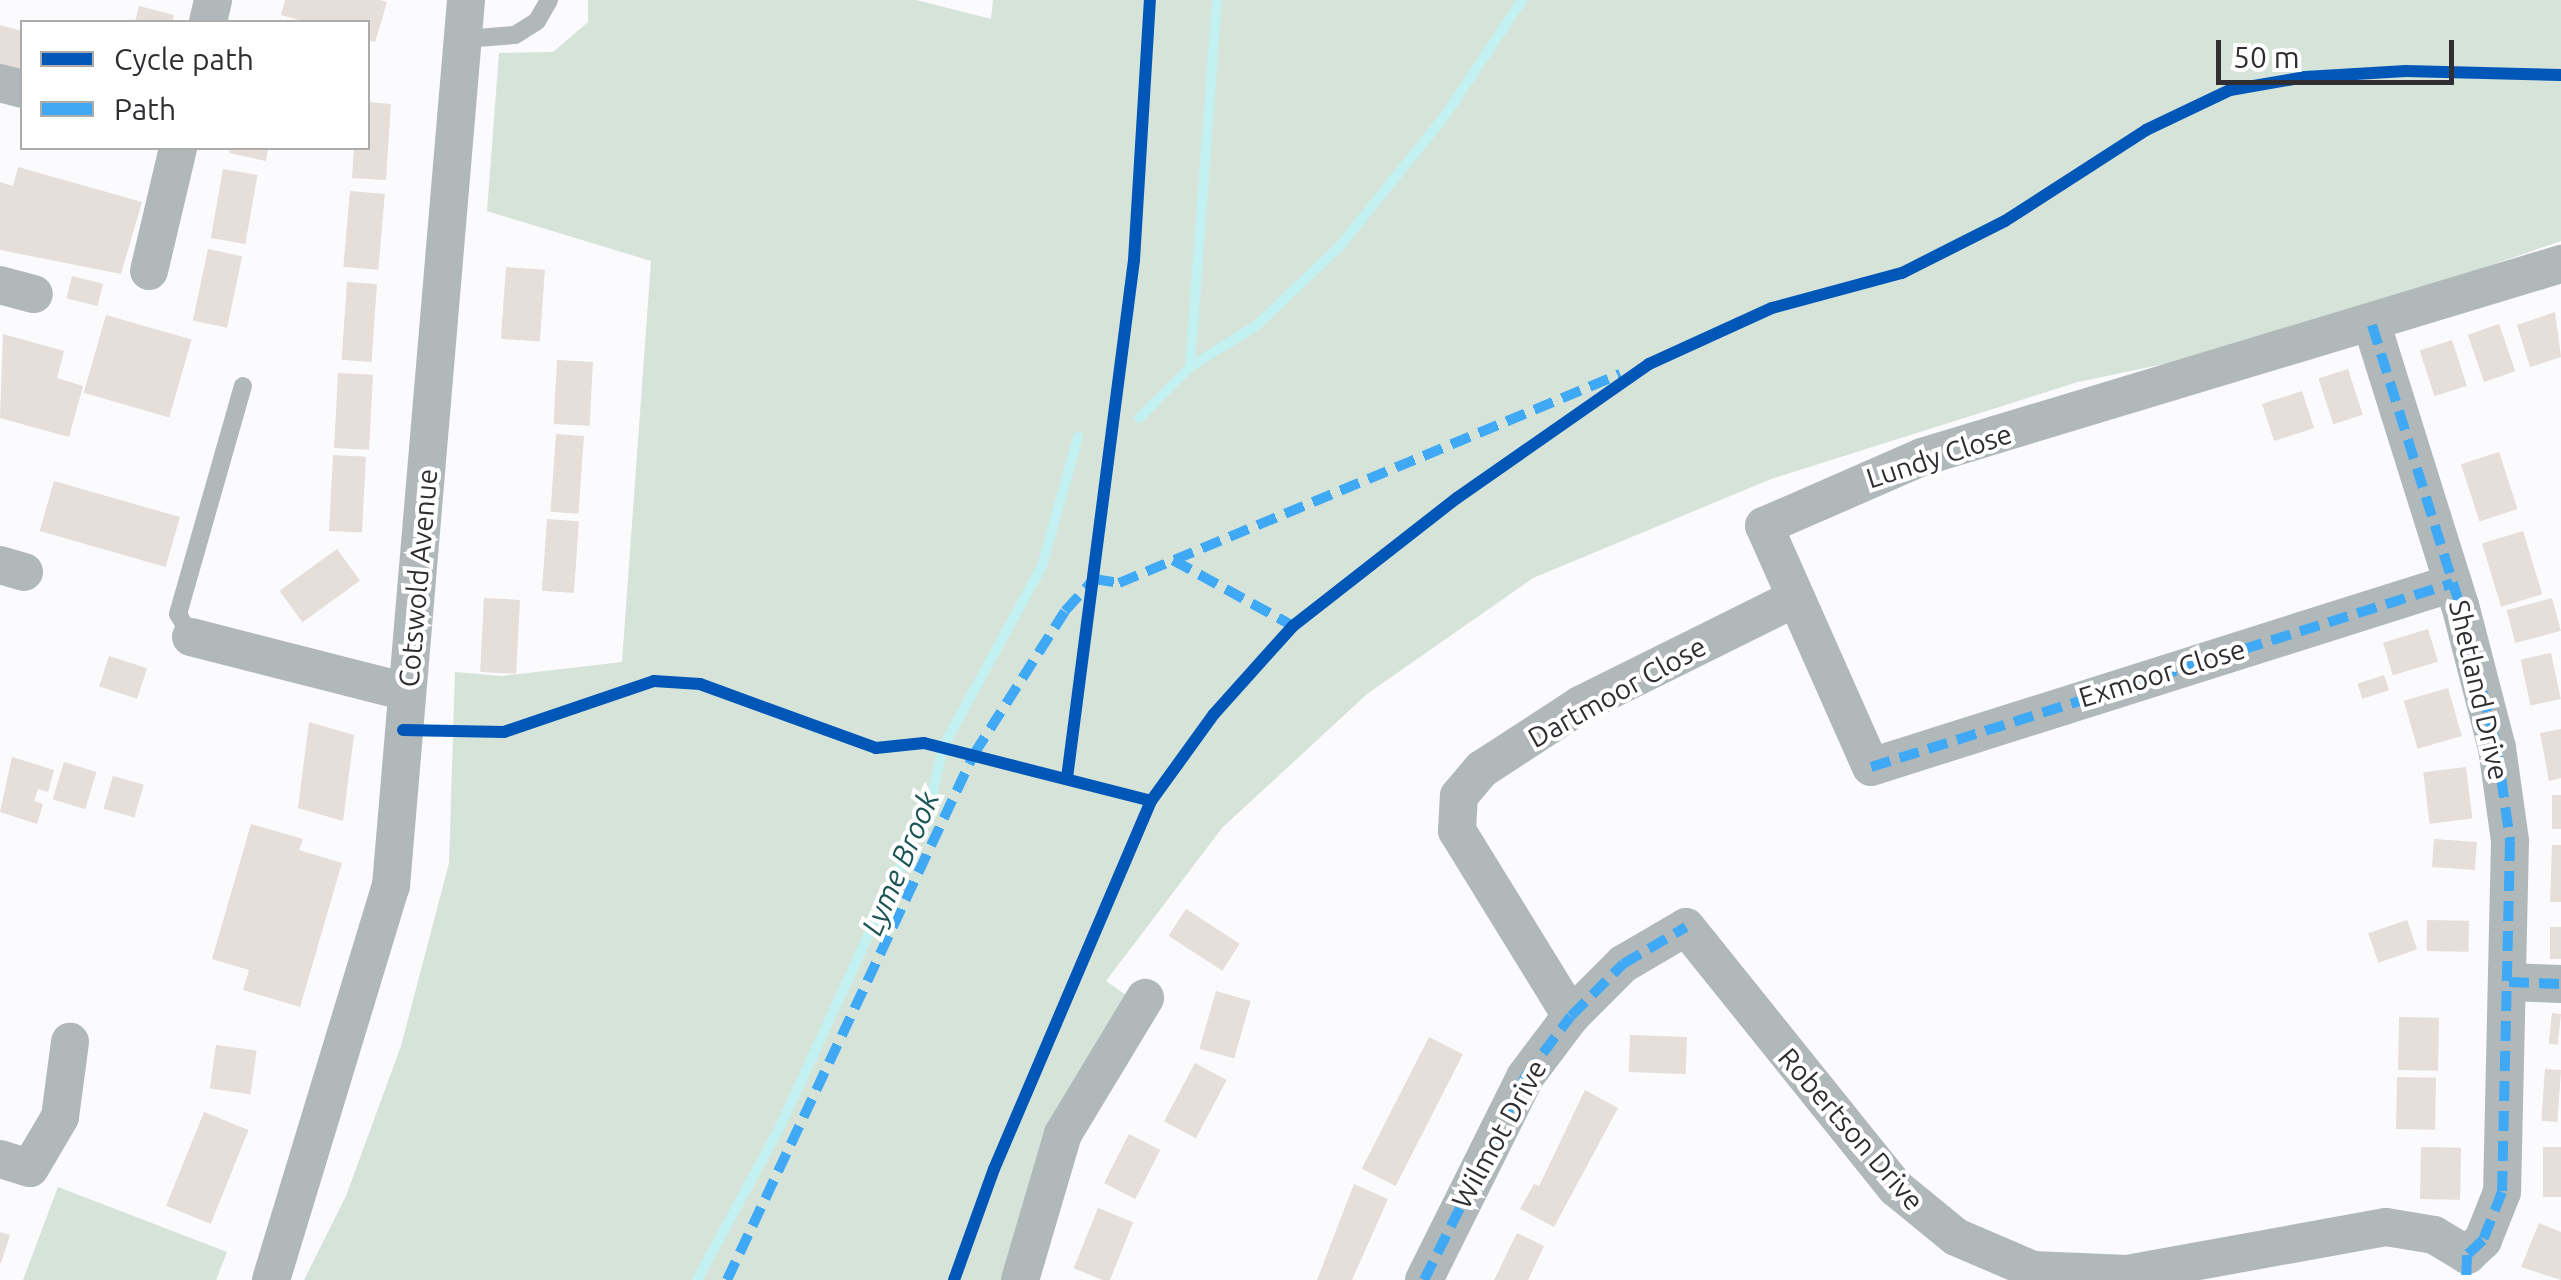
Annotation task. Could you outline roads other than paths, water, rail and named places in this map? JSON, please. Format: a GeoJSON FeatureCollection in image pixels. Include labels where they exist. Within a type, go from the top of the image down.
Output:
{"type":"FeatureCollection","features":[{"type":"Feature","properties":{"kind":"street","name":"Cotswold Avenue"},"geometry":{"type":"LineString","coordinates":[[271,1280],[391,886],[466,0]]}},
{"type":"Feature","properties":{"kind":"street"},"geometry":{"type":"LineString","coordinates":[[150,271],[178,150]]}},
{"type":"Feature","properties":{"kind":"street"},"geometry":{"type":"LineString","coordinates":[[2372,324],[2561,264]]}},
{"type":"Feature","properties":{"kind":"street","name":"Shetland Drive"},"geometry":{"type":"LineString","coordinates":[[2372,324],[2453,583],[2500,767],[2510,841],[2502,1192],[2467,1268]]}},
{"type":"Feature","properties":{"kind":"street","name":"Lundy Close"},"geometry":{"type":"LineString","coordinates":[[1871,767],[1764,526],[1834,492],[1922,457],[2372,324]]}},
{"type":"Feature","properties":{"kind":"street","name":"Exmoor Close"},"geometry":{"type":"LineString","coordinates":[[1871,767],[2453,583]]}},
{"type":"Feature","properties":{"kind":"street","name":"Dartmoor Close"},"geometry":{"type":"LineString","coordinates":[[1571,1016],[1458,831],[1459,796],[1482,769],[1580,705],[1796,598]]}},
{"type":"Feature","properties":{"kind":"street"},"geometry":{"type":"LineString","coordinates":[[191,636],[407,692]]}},
{"type":"Feature","properties":{"kind":"street","name":"Wilmot Drive"},"geometry":{"type":"LineString","coordinates":[[1424,1280],[1525,1078],[1571,1016],[1623,964],[1686,927]]}},
{"type":"Feature","properties":{"kind":"street","name":"Robertson Drive"},"geometry":{"type":"LineString","coordinates":[[1686,927],[1896,1188],[1956,1237],[2033,1270],[2127,1274],[2386,1227],[2434,1234],[2467,1268]]}},
{"type":"Feature","properties":{"kind":"street"},"geometry":{"type":"LineString","coordinates":[[2509,982],[2561,984]]}},
{"type":"Feature","properties":{"kind":"street"},"geometry":{"type":"LineString","coordinates":[[1020,1280],[1063,1134],[1145,998]]}},
{"type":"Feature","properties":{"kind":"street"},"geometry":{"type":"LineString","coordinates":[[0,1159],[30,1168],[60,1116],[70,1042]]}},
{"type":"Feature","properties":{"kind":"lane"},"geometry":{"type":"LineString","coordinates":[[464,39],[515,35],[536,21],[550,0]]}},
{"type":"Feature","properties":{"kind":"lane"},"geometry":{"type":"LineString","coordinates":[[191,636],[178,614],[243,386]]}},
{"type":"Feature","properties":{"kind":"waterway","name":"Lyme Brook"},"geometry":{"type":"LineString","coordinates":[[1139,418],[1190,367],[1217,0]]}},
{"type":"Feature","properties":{"kind":"waterway"},"geometry":{"type":"LineString","coordinates":[[1190,367],[1257,325],[1341,245],[1444,117],[1522,0]]}},
{"type":"Feature","properties":{"kind":"waterway","name":"Lyme Brook"},"geometry":{"type":"LineString","coordinates":[[697,1280],[778,1131],[931,800],[943,747],[1042,566],[1078,437]]}}]}
